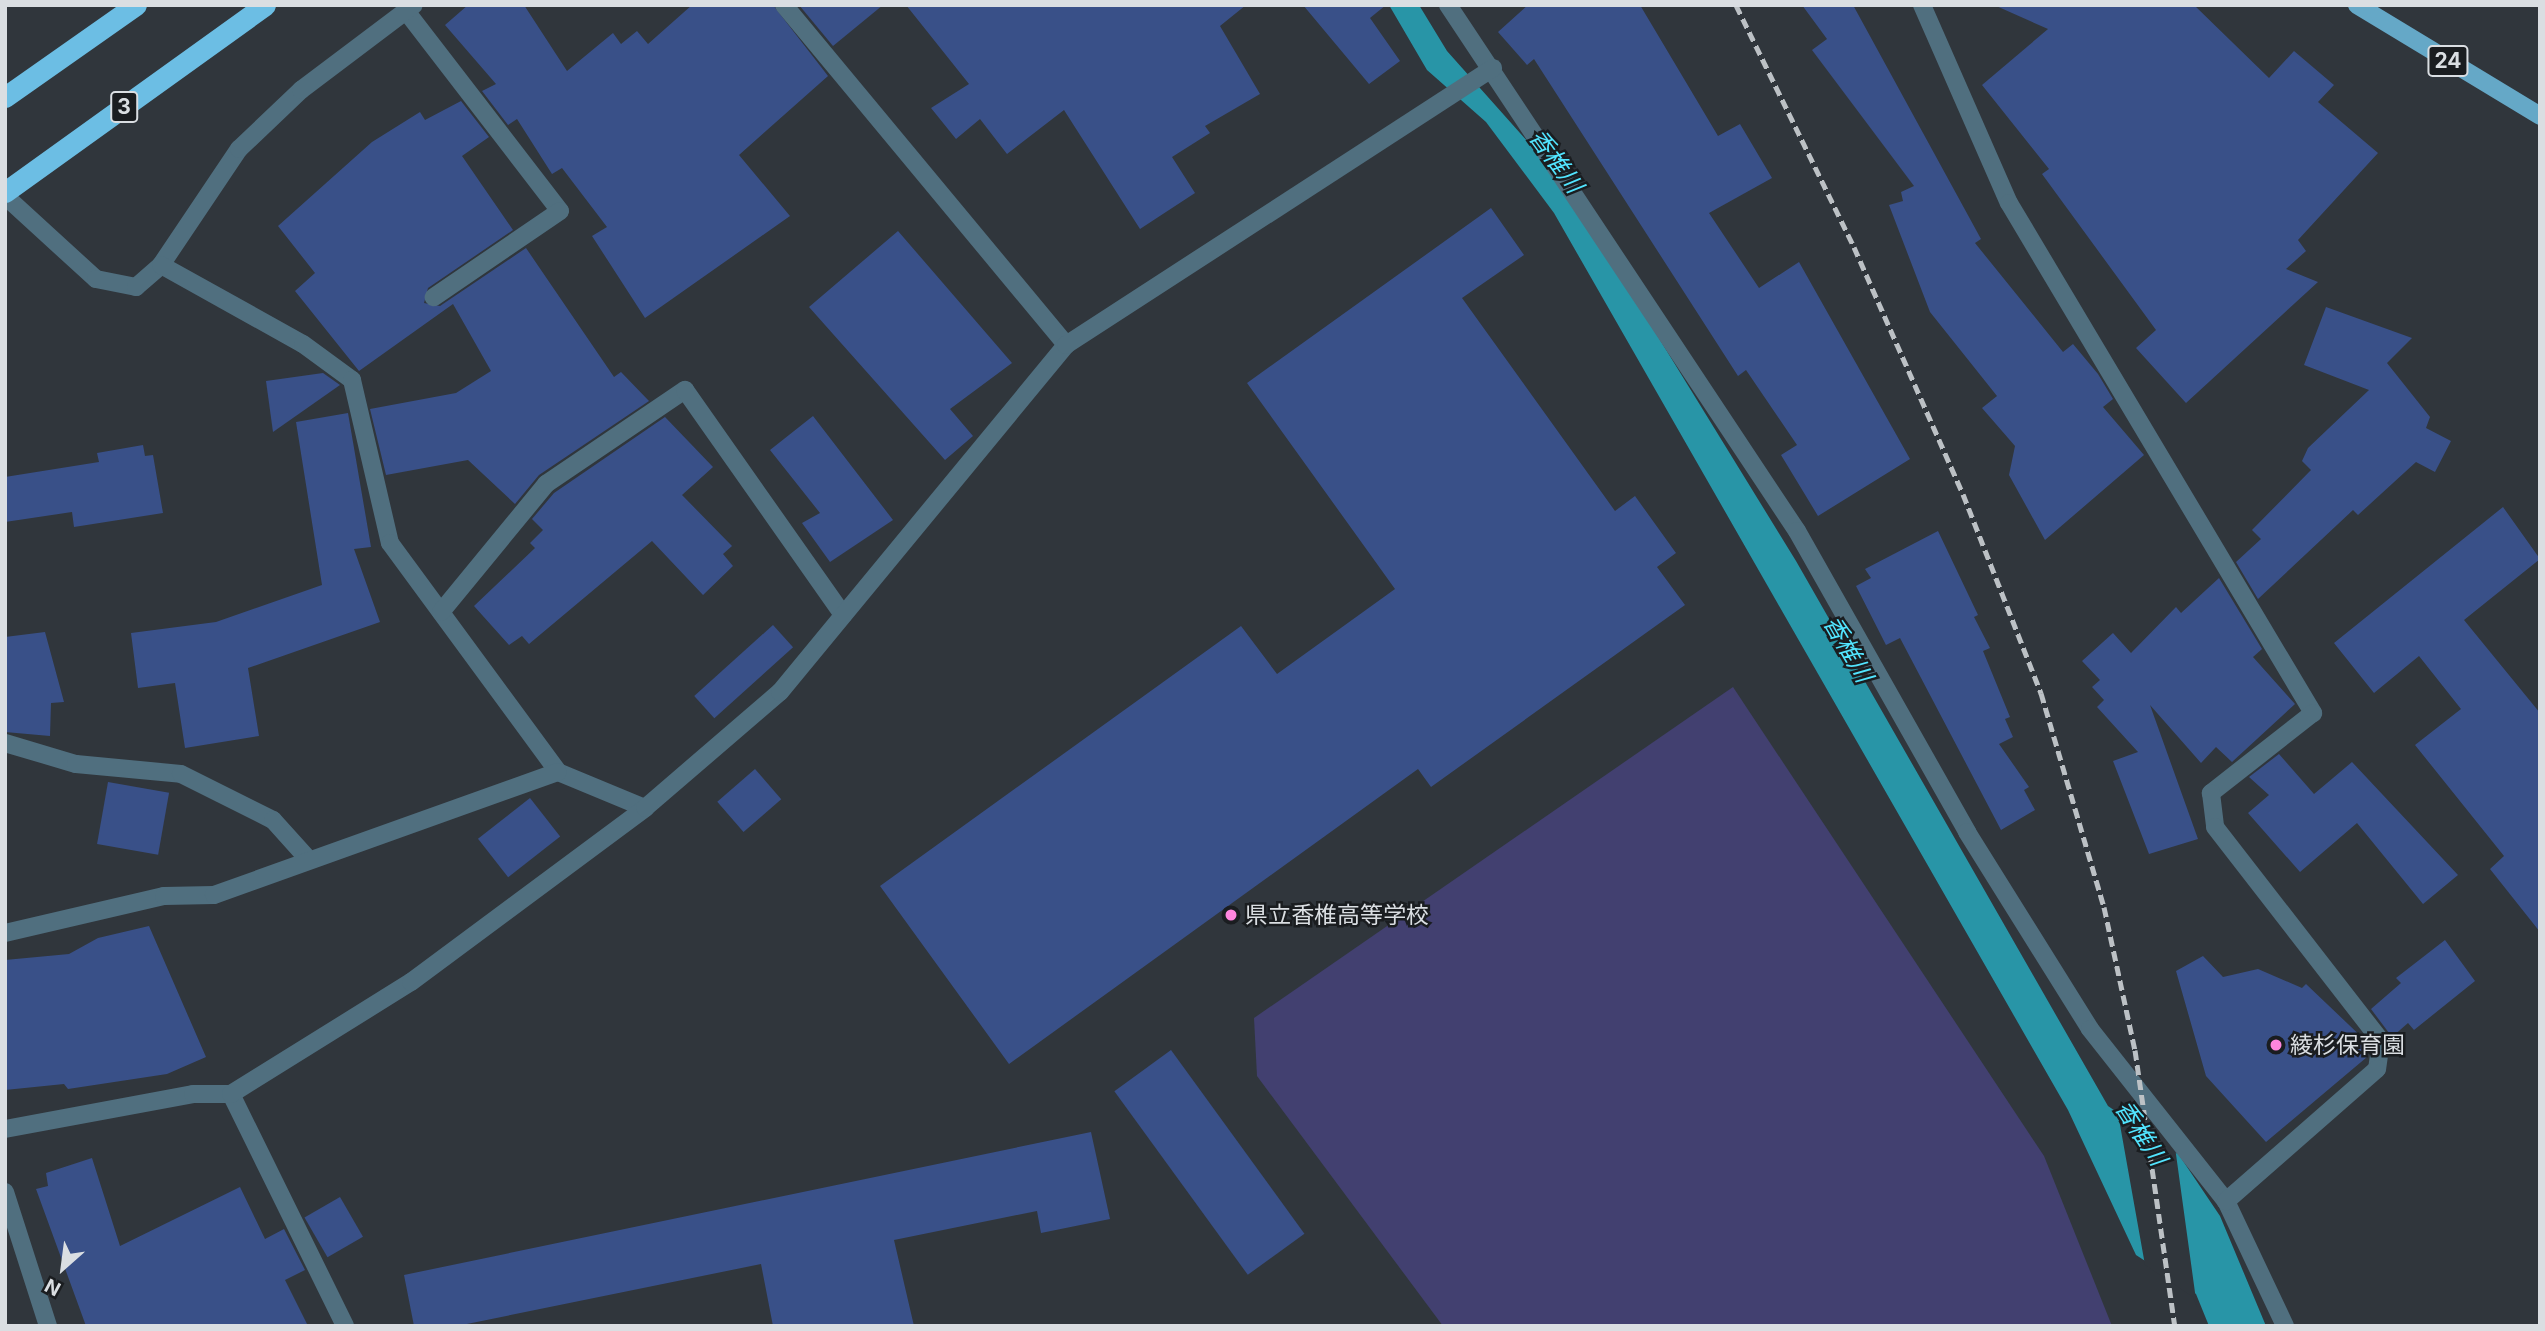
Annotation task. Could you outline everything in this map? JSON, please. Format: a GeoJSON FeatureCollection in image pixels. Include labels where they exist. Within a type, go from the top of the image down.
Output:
{"type":"FeatureCollection","features":[{"type":"Feature","properties":{"kind":"highway"},"geometry":{"type":"LineString","coordinates":[[5,97],[136,5]]}},
{"type":"Feature","properties":{"kind":"highway","name":"3"},"geometry":{"type":"LineString","coordinates":[[5,194],[265,5]]}},
{"type":"Feature","properties":{"kind":"main road","name":"24"},"geometry":{"type":"LineString","coordinates":[[2357,5],[2540,116]]}},
{"type":"Feature","properties":{"kind":"street"},"geometry":{"type":"LineString","coordinates":[[784,5],[1066,345]]}},
{"type":"Feature","properties":{"kind":"street"},"geometry":{"type":"LineString","coordinates":[[1448,5],[1493,68],[1797,531],[1967,832],[2090,1029],[2226,1201],[2286,1326]]}},
{"type":"Feature","properties":{"kind":"street"},"geometry":{"type":"LineString","coordinates":[[1922,5],[2009,203],[2312,713],[2211,793],[2215,827],[2381,1041],[2377,1069],[2226,1201]]}},
{"type":"Feature","properties":{"kind":"street"},"geometry":{"type":"LineString","coordinates":[[5,194],[96,279],[136,287],[161,265],[239,149],[301,90],[410,8],[560,211],[434,297]]}},
{"type":"Feature","properties":{"kind":"street"},"geometry":{"type":"LineString","coordinates":[[5,1129],[193,1094],[231,1094],[411,982],[645,808],[780,692],[1066,345],[1493,68]]}},
{"type":"Feature","properties":{"kind":"street"},"geometry":{"type":"LineString","coordinates":[[161,265],[303,344],[352,380],[390,543],[558,772],[645,808]]}},
{"type":"Feature","properties":{"kind":"street"},"geometry":{"type":"LineString","coordinates":[[442,612],[546,484],[685,390],[844,615]]}},
{"type":"Feature","properties":{"kind":"street"},"geometry":{"type":"LineString","coordinates":[[5,743],[76,764],[181,774],[273,820],[309,860]]}},
{"type":"Feature","properties":{"kind":"street"},"geometry":{"type":"LineString","coordinates":[[5,933],[164,896],[214,895],[558,772]]}},
{"type":"Feature","properties":{"kind":"street"},"geometry":{"type":"LineString","coordinates":[[231,1094],[345,1326]]}},
{"type":"Feature","properties":{"kind":"street"},"geometry":{"type":"LineString","coordinates":[[5,1192],[48,1326]]}},
{"type":"Feature","properties":{"kind":"shaded area"},"geometry":{"type":"Polygon","coordinates":[[[1733,687],[2044,1156],[2112,1326],[1443,1326],[1257,1076],[1254,1018],[1733,687]]]}},
{"type":"Feature","properties":{"kind":"water","name":"香椎川"},"geometry":{"type":"Polygon","coordinates":[[[1389,5],[1419,5],[1447,51],[1561,179],[1796,561],[2108,1106],[2179,1155],[2220,1216],[2266,1326],[2209,1326],[2196,1294],[2136,1255],[2068,1110],[1554,213],[1486,122],[1427,70],[1389,5]]]}},
{"type":"Feature","properties":{"kind":"pier"},"geometry":{"type":"Polygon","coordinates":[[[2117,1108],[2175,1147],[2197,1307],[2193,1297],[2145,1265],[2117,1108]]]}},
{"type":"Feature","properties":{"kind":"building"},"geometry":{"type":"Polygon","coordinates":[[[468,5],[524,5],[567,71],[613,33],[621,44],[637,31],[648,44],[692,5],[773,5],[828,76],[739,155],[790,216],[645,318],[592,236],[607,227],[562,168],[552,174],[517,119],[508,125],[482,91],[496,84],[445,25],[468,5]]]}},
{"type":"Feature","properties":{"kind":"building"},"geometry":{"type":"Polygon","coordinates":[[[799,5],[883,5],[833,46],[799,5]]]}},
{"type":"Feature","properties":{"kind":"building"},"geometry":{"type":"Polygon","coordinates":[[[906,5],[1246,5],[1220,26],[1260,94],[1205,126],[1210,133],[1172,157],[1195,193],[1140,229],[1064,110],[1007,154],[980,119],[956,139],[931,108],[969,84],[906,5]]]}},
{"type":"Feature","properties":{"kind":"building"},"geometry":{"type":"Polygon","coordinates":[[[1303,5],[1386,5],[1370,18],[1400,61],[1369,84],[1303,5]]]}},
{"type":"Feature","properties":{"kind":"building"},"geometry":{"type":"Polygon","coordinates":[[[1528,5],[1640,5],[1718,136],[1740,124],[1772,178],[1709,213],[1759,288],[1799,262],[1910,459],[1818,516],[1781,455],[1797,445],[1746,370],[1738,376],[1534,59],[1527,65],[1498,32],[1528,5]]]}},
{"type":"Feature","properties":{"kind":"building"},"geometry":{"type":"Polygon","coordinates":[[[1802,5],[1853,5],[1981,239],[1975,243],[2063,352],[2073,344],[2098,374],[2113,399],[2103,407],[2144,455],[2045,540],[2009,475],[2015,446],[1982,408],[1997,396],[1930,312],[1889,205],[1903,201],[1901,192],[1914,186],[1812,50],[1827,39],[1802,5]]]}},
{"type":"Feature","properties":{"kind":"building"},"geometry":{"type":"Polygon","coordinates":[[[1994,5],[2194,5],[2269,78],[2294,51],[2334,85],[2318,102],[2378,153],[2298,240],[2306,251],[2286,269],[2318,282],[2186,403],[2136,348],[2156,330],[2042,174],[2049,169],[1982,85],[2048,29],[1994,5]]]}},
{"type":"Feature","properties":{"kind":"building"},"geometry":{"type":"Polygon","coordinates":[[[461,101],[489,137],[462,156],[513,230],[428,288],[424,303],[440,306],[526,248],[614,377],[621,372],[649,401],[539,475],[515,504],[468,460],[386,475],[370,409],[456,393],[491,371],[453,304],[359,371],[295,291],[315,273],[278,226],[372,142],[420,112],[425,120],[461,101]]]}},
{"type":"Feature","properties":{"kind":"building"},"geometry":{"type":"Polygon","coordinates":[[[1491,208],[1524,255],[1462,298],[1615,511],[1635,496],[1676,553],[1657,567],[1685,605],[1431,787],[1418,769],[1009,1064],[880,886],[1241,626],[1277,674],[1395,589],[1247,383],[1491,208]]]}},
{"type":"Feature","properties":{"kind":"building"},"geometry":{"type":"Polygon","coordinates":[[[898,231],[1012,363],[950,409],[973,436],[945,460],[809,307],[898,231]]]}},
{"type":"Feature","properties":{"kind":"building"},"geometry":{"type":"Polygon","coordinates":[[[2326,307],[2412,338],[2387,363],[2430,417],[2426,428],[2451,441],[2435,472],[2416,462],[2358,515],[2353,510],[2258,599],[2236,562],[2261,539],[2252,530],[2311,470],[2302,461],[2308,448],[2369,390],[2304,365],[2326,307]]]}},
{"type":"Feature","properties":{"kind":"building"},"geometry":{"type":"Polygon","coordinates":[[[323,373],[340,385],[273,432],[266,381],[323,373]]]}},
{"type":"Feature","properties":{"kind":"building"},"geometry":{"type":"Polygon","coordinates":[[[348,413],[371,547],[354,549],[380,622],[248,668],[259,736],[185,748],[175,683],[138,688],[131,633],[216,622],[322,585],[296,422],[348,413]]]}},
{"type":"Feature","properties":{"kind":"building"},"geometry":{"type":"Polygon","coordinates":[[[813,416],[893,520],[830,562],[802,523],[820,513],[770,450],[813,416]]]}},
{"type":"Feature","properties":{"kind":"building"},"geometry":{"type":"Polygon","coordinates":[[[665,417],[713,467],[682,495],[732,546],[723,554],[733,566],[703,595],[652,541],[529,644],[522,636],[509,645],[474,606],[535,548],[530,543],[543,530],[532,519],[554,493],[665,417]]]}},
{"type":"Feature","properties":{"kind":"building"},"geometry":{"type":"Polygon","coordinates":[[[143,445],[145,456],[153,455],[163,513],[74,527],[72,512],[5,522],[5,477],[99,462],[97,453],[143,445]]]}},
{"type":"Feature","properties":{"kind":"building"},"geometry":{"type":"Polygon","coordinates":[[[2503,507],[2540,559],[2464,620],[2540,713],[2540,932],[2490,869],[2504,856],[2415,745],[2461,709],[2419,656],[2374,693],[2334,643],[2503,507]]]}},
{"type":"Feature","properties":{"kind":"building"},"geometry":{"type":"Polygon","coordinates":[[[1938,531],[1978,615],[1974,617],[1990,648],[1983,651],[2010,717],[2005,719],[2013,737],[1999,744],[2029,787],[2024,790],[2035,810],[2001,830],[1900,638],[1886,645],[1856,586],[1871,578],[1865,569],[1938,531]]]}},
{"type":"Feature","properties":{"kind":"building"},"geometry":{"type":"Polygon","coordinates":[[[2219,578],[2262,649],[2253,657],[2295,704],[2232,762],[2216,747],[2201,763],[2150,705],[2198,839],[2149,854],[2113,761],[2138,752],[2097,707],[2104,700],[2092,687],[2100,680],[2082,661],[2113,633],[2131,653],[2176,607],[2181,613],[2219,578]]]}},
{"type":"Feature","properties":{"kind":"building"},"geometry":{"type":"Polygon","coordinates":[[[773,625],[793,647],[714,718],[694,696],[773,625]]]}},
{"type":"Feature","properties":{"kind":"building"},"geometry":{"type":"Polygon","coordinates":[[[45,632],[64,702],[51,703],[50,736],[5,732],[5,637],[45,632]]]}},
{"type":"Feature","properties":{"kind":"building"},"geometry":{"type":"Polygon","coordinates":[[[2279,754],[2314,794],[2352,762],[2458,875],[2423,904],[2357,823],[2300,872],[2248,813],[2269,795],[2249,777],[2279,754]]]}},
{"type":"Feature","properties":{"kind":"building"},"geometry":{"type":"Polygon","coordinates":[[[755,769],[781,799],[744,832],[717,802],[755,769]]]}},
{"type":"Feature","properties":{"kind":"building"},"geometry":{"type":"Polygon","coordinates":[[[108,782],[169,793],[158,855],[97,844],[108,782]]]}},
{"type":"Feature","properties":{"kind":"building"},"geometry":{"type":"Polygon","coordinates":[[[530,798],[560,837],[508,877],[478,839],[530,798]]]}},
{"type":"Feature","properties":{"kind":"building"},"geometry":{"type":"Polygon","coordinates":[[[149,926],[206,1057],[167,1074],[68,1089],[64,1084],[5,1090],[5,960],[69,954],[98,938],[149,926]]]}},
{"type":"Feature","properties":{"kind":"building"},"geometry":{"type":"Polygon","coordinates":[[[2445,940],[2475,981],[2414,1030],[2408,1023],[2392,1037],[2371,1009],[2401,983],[2396,978],[2445,940]]]}},
{"type":"Feature","properties":{"kind":"building"},"geometry":{"type":"Polygon","coordinates":[[[2203,956],[2223,977],[2258,969],[2302,988],[2306,984],[2369,1044],[2367,1057],[2266,1142],[2206,1076],[2176,971],[2203,956]]]}},
{"type":"Feature","properties":{"kind":"building"},"geometry":{"type":"Polygon","coordinates":[[[1171,1050],[1304,1234],[1248,1275],[1114,1091],[1171,1050]]]}},
{"type":"Feature","properties":{"kind":"building"},"geometry":{"type":"Polygon","coordinates":[[[1091,1132],[1110,1219],[1041,1233],[1037,1211],[894,1240],[914,1326],[773,1326],[761,1264],[457,1326],[414,1326],[404,1275],[1091,1132]]]}},
{"type":"Feature","properties":{"kind":"building"},"geometry":{"type":"Polygon","coordinates":[[[92,1158],[120,1246],[240,1187],[265,1239],[284,1229],[305,1270],[285,1280],[308,1326],[86,1326],[36,1189],[48,1186],[46,1173],[92,1158]]]}},
{"type":"Feature","properties":{"kind":"building"},"geometry":{"type":"Polygon","coordinates":[[[340,1197],[363,1237],[327,1257],[304,1218],[340,1197]]]}},
{"type":"Feature","properties":{"kind":"railway"},"geometry":{"type":"LineString","coordinates":[[1736,5],[1854,247],[1963,494],[2041,693],[2104,907],[2135,1050],[2175,1326]]}},
{"type":"Feature","properties":{"kind":"place","name":"県立香椎高等学校"},"geometry":{"type":"Point","coordinates":[1231,915]}},
{"type":"Feature","properties":{"kind":"place","name":"綾杉保育園"},"geometry":{"type":"Point","coordinates":[2276,1045]}}]}
